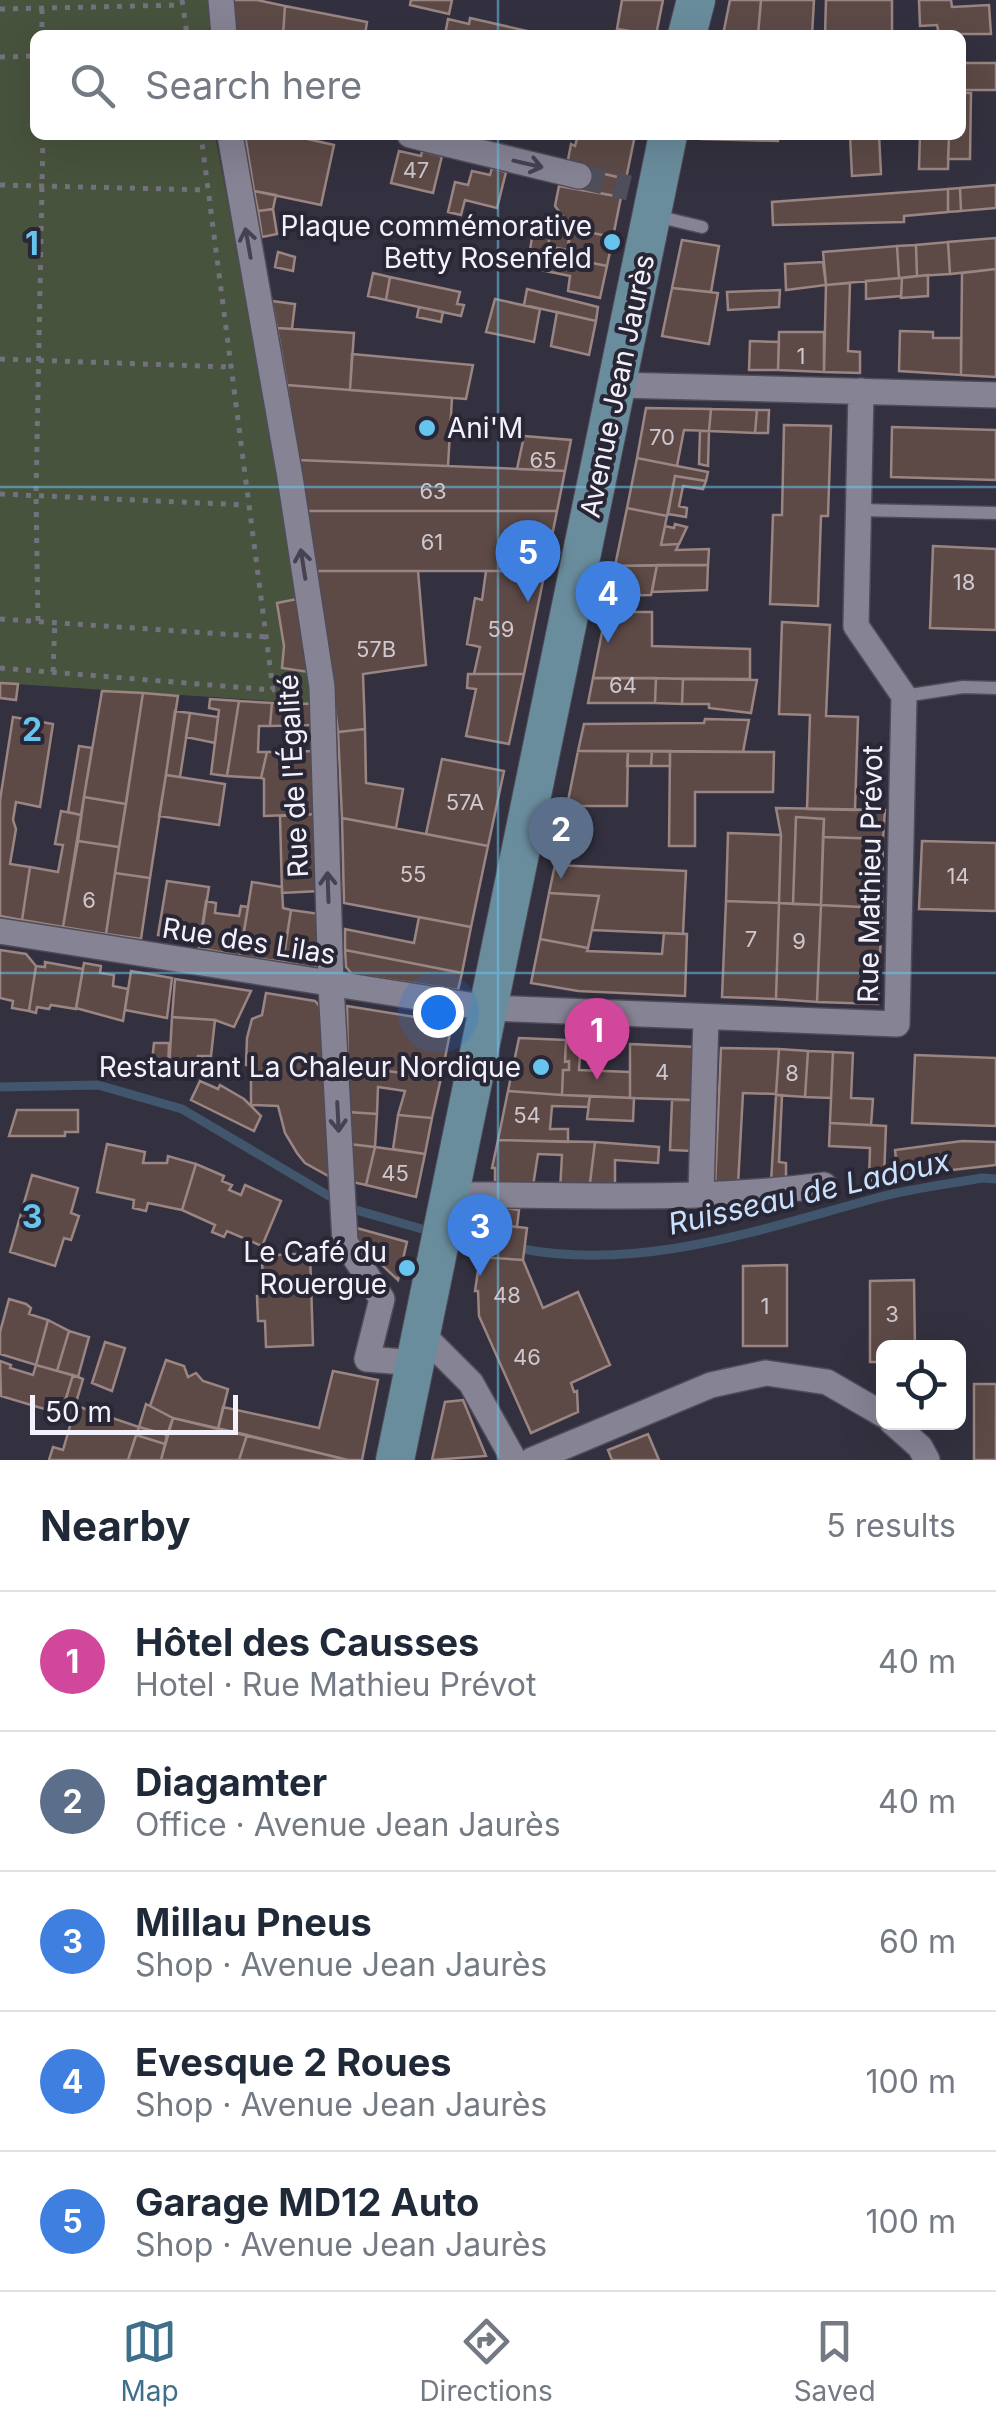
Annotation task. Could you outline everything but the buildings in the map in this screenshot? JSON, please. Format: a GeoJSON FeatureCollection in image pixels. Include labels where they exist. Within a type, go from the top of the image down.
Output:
{"type":"FeatureCollection","features":[{"type":"Feature","properties":{"kind":"main road"},"geometry":{"type":"LineString","coordinates":[[689,30],[696,0]]}},
{"type":"Feature","properties":{"kind":"main road","name":"Avenue Jean Jaurès"},"geometry":{"type":"LineString","coordinates":[[395,1460],[618,385],[646,199],[666,140]]}},
{"type":"Feature","properties":{"kind":"street"},"geometry":{"type":"LineString","coordinates":[[222,0],[224,30]]}},
{"type":"Feature","properties":{"kind":"street","name":"Rue de l'Égalité"},"geometry":{"type":"LineString","coordinates":[[231,140],[290,476],[322,687],[331,984],[345,1242],[382,1299],[367,1359],[419,1348]]}},
{"type":"Feature","properties":{"kind":"street"},"geometry":{"type":"LineString","coordinates":[[430,140],[578,176]]}},
{"type":"Feature","properties":{"kind":"street"},"geometry":{"type":"LineString","coordinates":[[618,385],[996,394]]}},
{"type":"Feature","properties":{"kind":"street"},"geometry":{"type":"LineString","coordinates":[[861,391],[856,626],[904,696]]}},
{"type":"Feature","properties":{"kind":"street","name":"Rue Mathieu Prévot"},"geometry":{"type":"LineString","coordinates":[[488,1008],[896,1024],[904,696]]}},
{"type":"Feature","properties":{"kind":"street","name":"Rue des Lilas"},"geometry":{"type":"LineString","coordinates":[[0,931],[488,1008]]}},
{"type":"Feature","properties":{"kind":"street"},"geometry":{"type":"LineString","coordinates":[[700,1194],[706,1017]]}},
{"type":"Feature","properties":{"kind":"street"},"geometry":{"type":"LineString","coordinates":[[450,1195],[700,1194],[824,1185]]}},
{"type":"Feature","properties":{"kind":"street"},"geometry":{"type":"LineString","coordinates":[[419,1348],[472,1383],[514,1460]]}},
{"type":"Feature","properties":{"kind":"street"},"geometry":{"type":"LineString","coordinates":[[532,1460],[711,1385],[766,1373],[827,1382],[876,1410]]}},
{"type":"Feature","properties":{"kind":"street"},"geometry":{"type":"LineString","coordinates":[[901,1430],[920,1447],[927,1460]]}},
{"type":"Feature","properties":{"kind":"lane"},"geometry":{"type":"LineString","coordinates":[[646,199],[702,227]]}},
{"type":"Feature","properties":{"kind":"lane"},"geometry":{"type":"LineString","coordinates":[[859,510],[996,513]]}},
{"type":"Feature","properties":{"kind":"lane"},"geometry":{"type":"LineString","coordinates":[[904,696],[962,687],[996,688]]}},
{"type":"Feature","properties":{"kind":"path"},"geometry":{"type":"LineString","coordinates":[[34,0],[41,30]]}},
{"type":"Feature","properties":{"kind":"path"},"geometry":{"type":"LineString","coordinates":[[0,9],[182,3],[185,30]]}},
{"type":"Feature","properties":{"kind":"path"},"geometry":{"type":"LineString","coordinates":[[0,57],[30,56]]}},
{"type":"Feature","properties":{"kind":"path"},"geometry":{"type":"LineString","coordinates":[[38,621],[36,496],[43,140]]}},
{"type":"Feature","properties":{"kind":"path"},"geometry":{"type":"LineString","coordinates":[[0,668],[272,690],[201,140]]}},
{"type":"Feature","properties":{"kind":"path"},"geometry":{"type":"LineString","coordinates":[[0,185],[208,190]]}},
{"type":"Feature","properties":{"kind":"path"},"geometry":{"type":"LineString","coordinates":[[0,360],[230,367]]}},
{"type":"Feature","properties":{"kind":"path"},"geometry":{"type":"LineString","coordinates":[[0,494],[247,505]]}},
{"type":"Feature","properties":{"kind":"path"},"geometry":{"type":"LineString","coordinates":[[0,619],[267,637]]}},
{"type":"Feature","properties":{"kind":"path"},"geometry":{"type":"LineString","coordinates":[[53,672],[55,621]]}},
{"type":"Feature","properties":{"kind":"green space"},"geometry":{"type":"Polygon","coordinates":[[[0,0],[208,0],[210,30],[30,30],[30,140],[216,140],[316,704],[0,683],[0,0]]]}},
{"type":"Feature","properties":{"kind":"waterway"},"geometry":{"type":"LineString","coordinates":[[0,1087],[98,1085],[182,1109],[329,1196]]}},
{"type":"Feature","properties":{"kind":"waterway","name":"Ruisseau de Ladoux"},"geometry":{"type":"LineString","coordinates":[[517,1248],[610,1255],[657,1251],[748,1233],[896,1193],[996,1179]]}},
{"type":"Feature","properties":{"kind":"waterway"},"geometry":{"type":"LineString","coordinates":[[356,1210],[429,1231]]}},
{"type":"Feature","properties":{"kind":"waterway","name":"Ruisseau de Ladoux"},"geometry":{"type":"LineString","coordinates":[[456,1236],[492,1243]]}},
{"type":"Feature","properties":{"kind":"tunnel"},"geometry":{"type":"LineString","coordinates":[[579,176],[629,188]]}},
{"type":"Feature","properties":{"kind":"place","name":"Plaque commémorative Betty Rosenfeld"},"geometry":{"type":"Point","coordinates":[612,242]}},
{"type":"Feature","properties":{"kind":"place","name":"Ani'M"},"geometry":{"type":"Point","coordinates":[427,428]}},
{"type":"Feature","properties":{"kind":"place","name":"Garage MD12 Auto"},"geometry":{"type":"Point","coordinates":[528,602]}},
{"type":"Feature","properties":{"kind":"place","name":"Evesque 2 Roues"},"geometry":{"type":"Point","coordinates":[608,643]}},
{"type":"Feature","properties":{"kind":"place","name":"Diagamter"},"geometry":{"type":"Point","coordinates":[561,879]}},
{"type":"Feature","properties":{"kind":"place","name":"Restaurant La Chaleur Nordique"},"geometry":{"type":"Point","coordinates":[541,1067]}},
{"type":"Feature","properties":{"kind":"place","name":"Hôtel des Causses"},"geometry":{"type":"Point","coordinates":[597,1080]}},
{"type":"Feature","properties":{"kind":"place","name":"Le Café du Rouergue"},"geometry":{"type":"Point","coordinates":[407,1268]}},
{"type":"Feature","properties":{"kind":"place","name":"Millau Pneus"},"geometry":{"type":"Point","coordinates":[480,1276]}}]}
